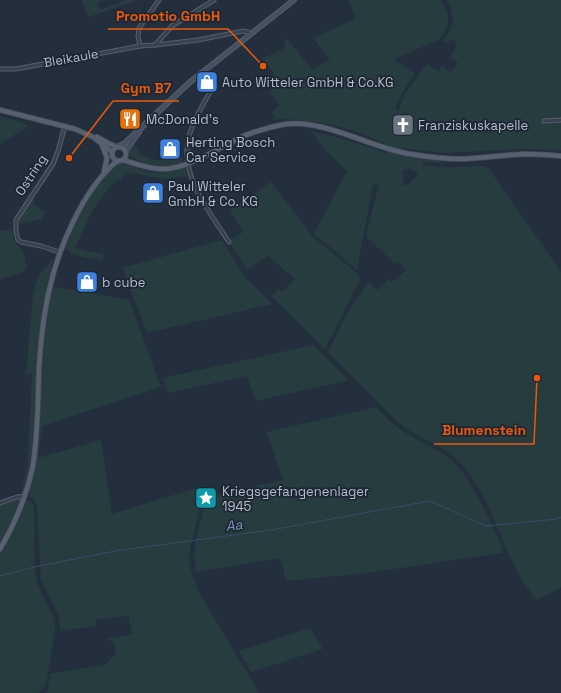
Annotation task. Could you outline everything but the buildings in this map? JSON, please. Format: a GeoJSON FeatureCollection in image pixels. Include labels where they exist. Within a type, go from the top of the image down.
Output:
{"type":"FeatureCollection","features":[{"type":"Feature","properties":{"kind":"main road"},"geometry":{"type":"LineString","coordinates":[[0,110],[65,126],[95,136],[126,150],[125,158]]}},
{"type":"Feature","properties":{"kind":"main road"},"geometry":{"type":"LineString","coordinates":[[107,169],[125,158],[154,169],[166,169],[187,164],[250,133],[288,124],[320,128],[408,154],[440,158],[524,154],[561,156]]}},
{"type":"Feature","properties":{"kind":"main road"},"geometry":{"type":"LineString","coordinates":[[87,134],[100,142],[118,161]]}},
{"type":"Feature","properties":{"kind":"main road"},"geometry":{"type":"LineString","coordinates":[[100,142],[106,152],[107,158],[103,175]]}},
{"type":"Feature","properties":{"kind":"main road"},"geometry":{"type":"LineString","coordinates":[[0,549],[12,527],[25,496],[33,465],[36,442],[39,367],[44,316],[52,274],[59,252],[76,215],[107,169],[113,149],[118,146]]}},
{"type":"Feature","properties":{"kind":"street"},"geometry":{"type":"LineString","coordinates":[[141,46],[138,36],[139,28],[159,0]]}},
{"type":"Feature","properties":{"kind":"street"},"geometry":{"type":"LineString","coordinates":[[155,45],[172,26],[214,0]]}},
{"type":"Feature","properties":{"kind":"street"},"geometry":{"type":"LineString","coordinates":[[118,146],[125,143],[190,82],[294,0]]}},
{"type":"Feature","properties":{"kind":"street","name":"Bleikaule"},"geometry":{"type":"LineString","coordinates":[[0,69],[16,69],[141,46],[199,40],[243,31],[246,31],[249,34]]}},
{"type":"Feature","properties":{"kind":"street"},"geometry":{"type":"LineString","coordinates":[[210,92],[190,133],[187,164],[197,190],[229,242]]}},
{"type":"Feature","properties":{"kind":"street"},"geometry":{"type":"LineString","coordinates":[[544,121],[561,120]]}},
{"type":"Feature","properties":{"kind":"street","name":"Ostring"},"geometry":{"type":"LineString","coordinates":[[59,252],[41,246],[21,242],[17,237],[15,226],[18,215],[54,162],[65,126]]}},
{"type":"Feature","properties":{"kind":"street"},"geometry":{"type":"LineString","coordinates":[[126,150],[142,127]]}},
{"type":"Feature","properties":{"kind":"street"},"geometry":{"type":"LineString","coordinates":[[0,503],[17,496],[25,496]]}},
{"type":"Feature","properties":{"kind":"green space"},"geometry":{"type":"Polygon","coordinates":[[[82,0],[105,0],[97,3],[100,10],[124,0],[138,0],[88,17],[82,0]]]}},
{"type":"Feature","properties":{"kind":"green space"},"geometry":{"type":"Polygon","coordinates":[[[349,0],[441,0],[448,15],[448,23],[445,31],[438,40],[394,59],[415,74],[404,90],[395,108],[398,112],[405,94],[427,64],[438,72],[442,66],[451,72],[458,63],[450,57],[457,46],[454,39],[444,43],[443,41],[452,26],[452,17],[447,0],[561,0],[561,150],[522,149],[442,153],[402,148],[401,156],[441,161],[441,163],[423,162],[423,166],[487,166],[561,272],[561,587],[537,600],[516,569],[486,503],[468,472],[445,450],[411,431],[391,416],[328,352],[345,317],[368,282],[377,290],[389,279],[392,282],[406,270],[398,261],[395,264],[366,236],[379,184],[373,185],[357,270],[312,232],[315,231],[347,171],[327,152],[311,131],[344,139],[387,153],[388,145],[358,132],[328,124],[279,118],[275,120],[272,112],[280,105],[270,92],[279,84],[273,76],[275,74],[262,58],[283,50],[286,38],[312,69],[330,59],[313,38],[355,19],[349,0]],[[404,169],[403,185],[408,185],[418,174],[412,169],[404,169]]]}},
{"type":"Feature","properties":{"kind":"green space"},"geometry":{"type":"Polygon","coordinates":[[[0,116],[29,125],[30,125],[0,144],[0,116]]]}},
{"type":"Feature","properties":{"kind":"green space"},"geometry":{"type":"Polygon","coordinates":[[[133,144],[139,149],[138,153],[149,158],[155,160],[166,160],[183,157],[182,163],[168,166],[155,166],[143,163],[130,156],[128,150],[133,144]]]}},
{"type":"Feature","properties":{"kind":"green space"},"geometry":{"type":"Polygon","coordinates":[[[118,163],[154,173],[185,168],[187,176],[164,179],[127,172],[121,179],[115,181],[92,211],[75,248],[104,255],[102,260],[72,253],[66,247],[80,214],[102,178],[118,163]]]}},
{"type":"Feature","properties":{"kind":"green space"},"geometry":{"type":"Polygon","coordinates":[[[271,182],[314,238],[359,275],[360,279],[325,349],[271,296],[279,289],[282,292],[295,279],[268,256],[247,270],[229,241],[243,232],[230,210],[271,182]]]}},
{"type":"Feature","properties":{"kind":"green space"},"geometry":{"type":"Polygon","coordinates":[[[34,197],[35,198],[32,204],[46,212],[42,219],[21,224],[18,220],[34,197]]]}},
{"type":"Feature","properties":{"kind":"green space"},"geometry":{"type":"Polygon","coordinates":[[[11,229],[15,243],[23,250],[27,267],[23,272],[0,279],[0,231],[11,229]]]}},
{"type":"Feature","properties":{"kind":"green space"},"geometry":{"type":"Polygon","coordinates":[[[222,240],[244,276],[272,304],[147,333],[122,268],[222,240]]]}},
{"type":"Feature","properties":{"kind":"green space"},"geometry":{"type":"Polygon","coordinates":[[[52,260],[42,314],[39,341],[32,447],[27,478],[23,493],[21,493],[28,463],[32,373],[26,374],[33,295],[39,275],[52,260]]]}},
{"type":"Feature","properties":{"kind":"green space"},"geometry":{"type":"Polygon","coordinates":[[[52,286],[129,300],[161,387],[42,426],[38,458],[101,440],[112,514],[197,488],[200,507],[189,558],[191,572],[199,592],[259,693],[47,693],[50,674],[105,665],[116,654],[114,642],[107,639],[132,634],[128,616],[96,620],[96,626],[60,631],[60,622],[57,612],[41,580],[37,506],[29,494],[39,438],[44,333],[52,286]]]}},
{"type":"Feature","properties":{"kind":"green space"},"geometry":{"type":"Polygon","coordinates":[[[313,345],[349,380],[256,401],[247,376],[168,393],[163,378],[313,345]]]}},
{"type":"Feature","properties":{"kind":"green space"},"geometry":{"type":"Polygon","coordinates":[[[376,407],[398,427],[445,455],[464,474],[482,504],[502,546],[503,549],[501,553],[367,573],[286,581],[280,558],[196,572],[194,553],[202,517],[204,498],[283,480],[267,432],[376,407]]]}},
{"type":"Feature","properties":{"kind":"green space"},"geometry":{"type":"Polygon","coordinates":[[[20,497],[22,499],[0,545],[0,505],[20,497]]]}},
{"type":"Feature","properties":{"kind":"green space"},"geometry":{"type":"Polygon","coordinates":[[[29,500],[34,506],[34,560],[36,577],[53,617],[55,632],[47,679],[45,686],[41,691],[36,693],[0,693],[0,550],[3,551],[22,512],[25,501],[29,500]]]}},
{"type":"Feature","properties":{"kind":"green space"},"geometry":{"type":"Polygon","coordinates":[[[310,628],[323,649],[251,672],[239,651],[310,628]]]}},
{"type":"Feature","properties":{"kind":"waterway","name":"Aa"},"geometry":{"type":"LineString","coordinates":[[0,576],[34,567],[115,551],[271,530],[430,501],[486,526],[557,519],[561,517]]}},
{"type":"Feature","properties":{"kind":"place","name":"Promotio GmbH"},"geometry":{"type":"Point","coordinates":[263,66]}},
{"type":"Feature","properties":{"kind":"place","name":"Auto Witteler GmbH & Co.KG"},"geometry":{"type":"Point","coordinates":[207,82]}},
{"type":"Feature","properties":{"kind":"place","name":"McDonald's"},"geometry":{"type":"Point","coordinates":[130,119]}},
{"type":"Feature","properties":{"kind":"place","name":"Franziskuskapelle"},"geometry":{"type":"Point","coordinates":[403,125]}},
{"type":"Feature","properties":{"kind":"place","name":"Herting Bosch Car Service"},"geometry":{"type":"Point","coordinates":[170,149]}},
{"type":"Feature","properties":{"kind":"place","name":"Gym B7"},"geometry":{"type":"Point","coordinates":[69,158]}},
{"type":"Feature","properties":{"kind":"place","name":"Paul Witteler GmbH & Co. KG"},"geometry":{"type":"Point","coordinates":[153,193]}},
{"type":"Feature","properties":{"kind":"place","name":"b cube"},"geometry":{"type":"Point","coordinates":[87,282]}},
{"type":"Feature","properties":{"kind":"place","name":"Blumenstein"},"geometry":{"type":"Point","coordinates":[537,378]}},
{"type":"Feature","properties":{"kind":"place","name":"Kriegsgefangenenlager 1945"},"geometry":{"type":"Point","coordinates":[206,498]}}]}
